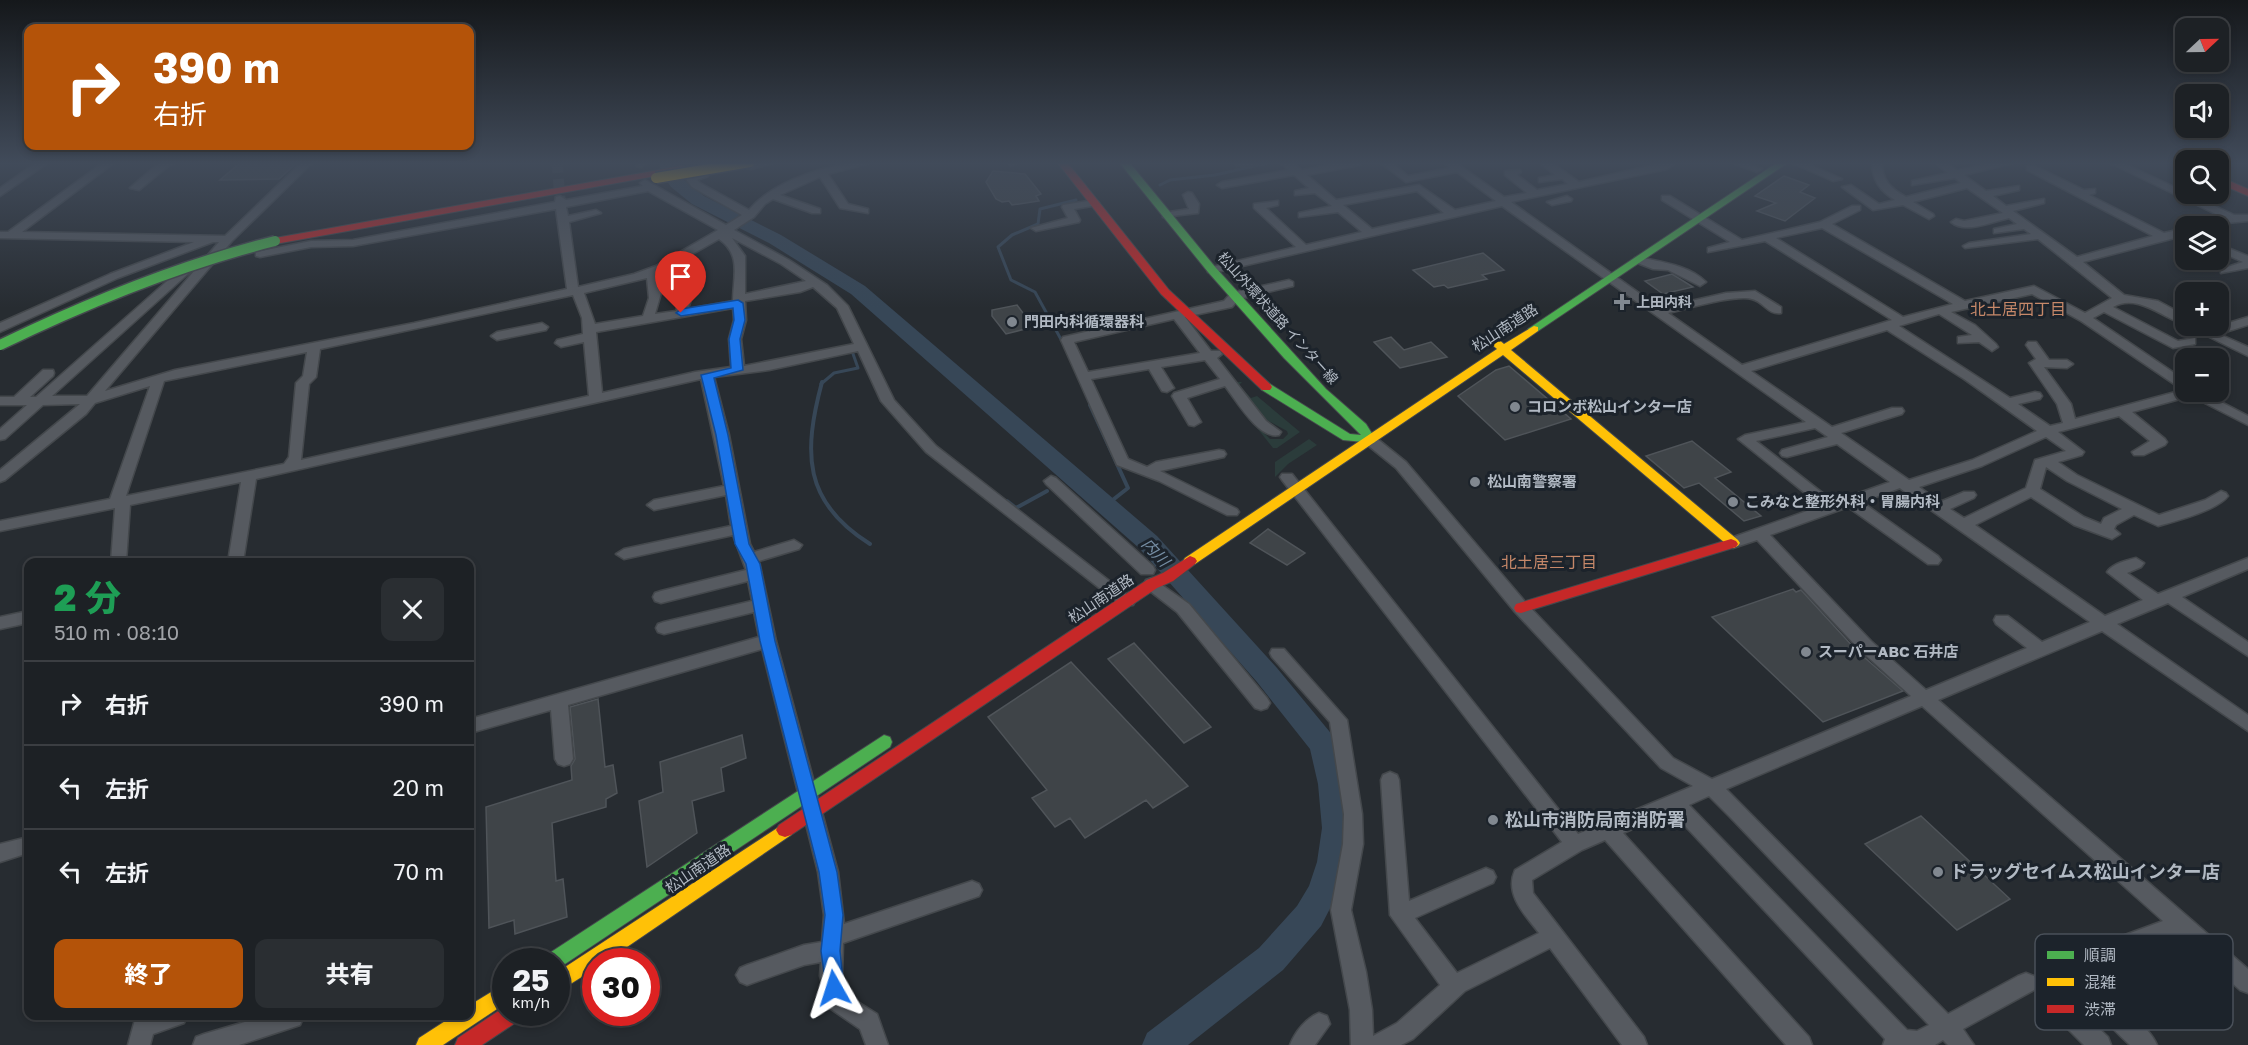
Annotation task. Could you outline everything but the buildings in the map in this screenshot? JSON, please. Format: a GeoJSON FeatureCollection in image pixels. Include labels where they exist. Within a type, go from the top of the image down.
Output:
{"type":"FeatureCollection","features":[{"type":"Feature","properties":{"kind":"main road"},"geometry":{"type":"LineString","coordinates":[[0,345],[154,274],[361,211]]}},
{"type":"Feature","properties":{"kind":"main road"},"geometry":{"type":"LineString","coordinates":[[0,336],[156,266],[206,250],[440,211]]}},
{"type":"Feature","properties":{"kind":"main road"},"geometry":{"type":"LineString","coordinates":[[1101,211],[1154,280],[1174,301]]}},
{"type":"Feature","properties":{"kind":"main road"},"geometry":{"type":"LineString","coordinates":[[1110,211],[1163,279],[1182,314],[1274,393],[1347,437]]}},
{"type":"Feature","properties":{"kind":"main road"},"geometry":{"type":"LineString","coordinates":[[1158,211],[1182,234]]}},
{"type":"Feature","properties":{"kind":"main road","name":"松山外環状道路 インター線"},"geometry":{"type":"LineString","coordinates":[[1164,211],[1288,356],[1366,434]]}},
{"type":"Feature","properties":{"kind":"main road","name":"松山南道路"},"geometry":{"type":"LineString","coordinates":[[1605,275],[1639,260],[1701,211]]}},
{"type":"Feature","properties":{"kind":"main road","name":"松山南道路"},"geometry":{"type":"LineString","coordinates":[[1109,596],[1152,573],[1168,577],[1293,479],[1366,434],[1702,211]]}},
{"type":"Feature","properties":{"kind":"main road"},"geometry":{"type":"LineString","coordinates":[[0,353],[113,298],[187,269],[204,265]]}},
{"type":"Feature","properties":{"kind":"main road"},"geometry":{"type":"LineString","coordinates":[[1498,345],[1733,543]]}},
{"type":"Feature","properties":{"kind":"main road","name":"松山南道路"},"geometry":{"type":"LineString","coordinates":[[1429,383],[1498,345]]}},
{"type":"Feature","properties":{"kind":"main road","name":"松山南道路"},"geometry":{"type":"LineString","coordinates":[[1333,446],[1347,437],[1366,434],[1376,418]]}},
{"type":"Feature","properties":{"kind":"main road","name":"松山南道路"},"geometry":{"type":"LineString","coordinates":[[1271,488],[1293,479]]}},
{"type":"Feature","properties":{"kind":"main road"},"geometry":{"type":"LineString","coordinates":[[1215,524],[1248,503]]}},
{"type":"Feature","properties":{"kind":"main road"},"geometry":{"type":"LineString","coordinates":[[1521,608],[1733,543]]}},
{"type":"Feature","properties":{"kind":"main road","name":"松山南道路"},"geometry":{"type":"LineString","coordinates":[[570,975],[1127,601],[1152,573]]}},
{"type":"Feature","properties":{"kind":"main road","name":"松山南道路"},"geometry":{"type":"LineString","coordinates":[[570,950],[897,734]]}},
{"type":"Feature","properties":{"kind":"main road"},"geometry":{"type":"LineString","coordinates":[[474,1013],[492,1001]]}},
{"type":"Feature","properties":{"kind":"main road"},"geometry":{"type":"LineString","coordinates":[[426,1045],[464,1020]]}},
{"type":"Feature","properties":{"kind":"main road"},"geometry":{"type":"LineString","coordinates":[[465,1045],[493,1026]]}},
{"type":"Feature","properties":{"kind":"street"},"geometry":{"type":"LineString","coordinates":[[6,235],[41,211]]}},
{"type":"Feature","properties":{"kind":"street"},"geometry":{"type":"LineString","coordinates":[[0,477],[90,400],[204,265],[257,211]]}},
{"type":"Feature","properties":{"kind":"street"},"geometry":{"type":"LineString","coordinates":[[204,265],[311,244],[353,243],[517,211]]}},
{"type":"Feature","properties":{"kind":"street"},"geometry":{"type":"LineString","coordinates":[[562,211],[575,290],[586,312],[596,398]]}},
{"type":"Feature","properties":{"kind":"street"},"geometry":{"type":"LineString","coordinates":[[697,211],[724,231],[777,258],[814,282],[842,306],[888,401],[931,449],[1109,596],[1127,601]]}},
{"type":"Feature","properties":{"kind":"street"},"geometry":{"type":"LineString","coordinates":[[740,211],[749,216]]}},
{"type":"Feature","properties":{"kind":"street"},"geometry":{"type":"LineString","coordinates":[[497,326],[575,290],[651,272],[724,231],[754,211]]}},
{"type":"Feature","properties":{"kind":"street"},"geometry":{"type":"LineString","coordinates":[[860,211],[864,212]]}},
{"type":"Feature","properties":{"kind":"street"},"geometry":{"type":"LineString","coordinates":[[1036,228],[1075,220],[1069,211]]}},
{"type":"Feature","properties":{"kind":"street"},"geometry":{"type":"LineString","coordinates":[[1167,215],[1194,211]]}},
{"type":"Feature","properties":{"kind":"street"},"geometry":{"type":"LineString","coordinates":[[1263,211],[1304,249]]}},
{"type":"Feature","properties":{"kind":"street"},"geometry":{"type":"LineString","coordinates":[[1302,215],[1317,211]]}},
{"type":"Feature","properties":{"kind":"street"},"geometry":{"type":"LineString","coordinates":[[1344,211],[1371,234]]}},
{"type":"Feature","properties":{"kind":"street"},"geometry":{"type":"LineString","coordinates":[[1449,211],[1453,214]]}},
{"type":"Feature","properties":{"kind":"street"},"geometry":{"type":"LineString","coordinates":[[1212,270],[1371,234],[1404,220],[1465,211]]}},
{"type":"Feature","properties":{"kind":"street"},"geometry":{"type":"LineString","coordinates":[[1516,211],[1827,432],[2106,623],[2248,724]]}},
{"type":"Feature","properties":{"kind":"street"},"geometry":{"type":"LineString","coordinates":[[1688,211],[1739,243]]}},
{"type":"Feature","properties":{"kind":"street"},"geometry":{"type":"LineString","coordinates":[[1712,250],[1824,224],[1850,211]]}},
{"type":"Feature","properties":{"kind":"street"},"geometry":{"type":"LineString","coordinates":[[1900,211],[1912,217]]}},
{"type":"Feature","properties":{"kind":"street"},"geometry":{"type":"LineString","coordinates":[[1919,211],[1929,216]]}},
{"type":"Feature","properties":{"kind":"street"},"geometry":{"type":"LineString","coordinates":[[1956,222],[1963,225],[2010,211]]}},
{"type":"Feature","properties":{"kind":"street"},"geometry":{"type":"LineString","coordinates":[[2106,211],[2163,237]]}},
{"type":"Feature","properties":{"kind":"street"},"geometry":{"type":"LineString","coordinates":[[2223,211],[2242,219]]}},
{"type":"Feature","properties":{"kind":"street"},"geometry":{"type":"LineString","coordinates":[[2006,212],[2075,261],[2120,298],[2154,304],[2175,315]]}},
{"type":"Feature","properties":{"kind":"street"},"geometry":{"type":"LineString","coordinates":[[564,220],[596,213]]}},
{"type":"Feature","properties":{"kind":"street"},"geometry":{"type":"LineString","coordinates":[[1824,224],[1963,305]]}},
{"type":"Feature","properties":{"kind":"street"},"geometry":{"type":"LineString","coordinates":[[1998,231],[2025,226]]}},
{"type":"Feature","properties":{"kind":"street"},"geometry":{"type":"LineString","coordinates":[[724,231],[742,259],[738,301],[740,320],[735,339],[738,370]]}},
{"type":"Feature","properties":{"kind":"street"},"geometry":{"type":"LineString","coordinates":[[2075,261],[2175,234]]}},
{"type":"Feature","properties":{"kind":"street"},"geometry":{"type":"LineString","coordinates":[[6,235],[228,239]]}},
{"type":"Feature","properties":{"kind":"street"},"geometry":{"type":"LineString","coordinates":[[1969,246],[1983,240],[2001,243],[2039,236]]}},
{"type":"Feature","properties":{"kind":"street"},"geometry":{"type":"LineString","coordinates":[[1766,237],[1894,323],[2077,453],[2045,460],[2037,467],[2032,491]]}},
{"type":"Feature","properties":{"kind":"street"},"geometry":{"type":"LineString","coordinates":[[0,328],[104,280],[209,240]]}},
{"type":"Feature","properties":{"kind":"street"},"geometry":{"type":"LineString","coordinates":[[2229,252],[2248,262]]}},
{"type":"Feature","properties":{"kind":"street"},"geometry":{"type":"LineString","coordinates":[[650,256],[665,265]]}},
{"type":"Feature","properties":{"kind":"street"},"geometry":{"type":"LineString","coordinates":[[678,257],[686,261],[694,272],[681,313]]}},
{"type":"Feature","properties":{"kind":"street"},"geometry":{"type":"LineString","coordinates":[[1639,260],[1653,266],[1670,267],[1700,282]]}},
{"type":"Feature","properties":{"kind":"street"},"geometry":{"type":"LineString","coordinates":[[2225,271],[2248,262]]}},
{"type":"Feature","properties":{"kind":"street"},"geometry":{"type":"LineString","coordinates":[[0,436],[187,269]]}},
{"type":"Feature","properties":{"kind":"street"},"geometry":{"type":"LineString","coordinates":[[650,317],[649,312],[655,305],[656,291],[651,272]]}},
{"type":"Feature","properties":{"kind":"street"},"geometry":{"type":"LineString","coordinates":[[561,343],[650,317],[681,313],[800,288],[814,282]]}},
{"type":"Feature","properties":{"kind":"street"},"geometry":{"type":"LineString","coordinates":[[1232,513],[1148,472],[1122,462],[1067,340],[1228,304],[1235,296],[1288,284]]}},
{"type":"Feature","properties":{"kind":"street"},"geometry":{"type":"LineString","coordinates":[[1739,370],[1940,310],[2034,290],[2085,318],[2175,379]]}},
{"type":"Feature","properties":{"kind":"street"},"geometry":{"type":"LineString","coordinates":[[1657,312],[1726,297],[1755,295],[1777,310]]}},
{"type":"Feature","properties":{"kind":"street"},"geometry":{"type":"LineString","coordinates":[[2085,318],[2120,298]]}},
{"type":"Feature","properties":{"kind":"street"},"geometry":{"type":"LineString","coordinates":[[2104,307],[2177,345],[2192,341]]}},
{"type":"Feature","properties":{"kind":"street"},"geometry":{"type":"LineString","coordinates":[[1940,310],[1971,328],[1987,342],[1962,340]]}},
{"type":"Feature","properties":{"kind":"street"},"geometry":{"type":"LineString","coordinates":[[1182,314],[1208,356],[1227,381],[1262,424],[1274,432]]}},
{"type":"Feature","properties":{"kind":"street"},"geometry":{"type":"LineString","coordinates":[[2229,327],[2248,321]]}},
{"type":"Feature","properties":{"kind":"street"},"geometry":{"type":"LineString","coordinates":[[0,401],[90,400],[159,378],[314,347],[497,326],[542,327]]}},
{"type":"Feature","properties":{"kind":"street"},"geometry":{"type":"LineString","coordinates":[[2215,336],[2248,352]]}},
{"type":"Feature","properties":{"kind":"street"},"geometry":{"type":"LineString","coordinates":[[2032,345],[2045,363]]}},
{"type":"Feature","properties":{"kind":"street"},"geometry":{"type":"LineString","coordinates":[[288,468],[296,457],[303,383],[309,378],[314,347]]}},
{"type":"Feature","properties":{"kind":"street"},"geometry":{"type":"LineString","coordinates":[[0,526],[288,468],[596,398],[860,347]]}},
{"type":"Feature","properties":{"kind":"street"},"geometry":{"type":"LineString","coordinates":[[1085,376],[1228,352]]}},
{"type":"Feature","properties":{"kind":"street"},"geometry":{"type":"LineString","coordinates":[[2067,364],[2035,363],[2059,388],[2070,425]]}},
{"type":"Feature","properties":{"kind":"street"},"geometry":{"type":"LineString","coordinates":[[1154,366],[1167,388]]}},
{"type":"Feature","properties":{"kind":"street"},"geometry":{"type":"LineString","coordinates":[[17,401],[48,373]]}},
{"type":"Feature","properties":{"kind":"street"},"geometry":{"type":"LineString","coordinates":[[707,375],[742,544],[751,558],[768,641],[828,872],[834,915],[831,976],[836,1000],[869,1022],[877,1045]]}},
{"type":"Feature","properties":{"kind":"street"},"geometry":{"type":"LineString","coordinates":[[119,558],[123,540],[119,523],[119,502],[159,378]]}},
{"type":"Feature","properties":{"kind":"street"},"geometry":{"type":"LineString","coordinates":[[1194,422],[1179,396],[1227,381]]}},
{"type":"Feature","properties":{"kind":"street"},"geometry":{"type":"LineString","coordinates":[[2008,403],[2035,396]]}},
{"type":"Feature","properties":{"kind":"street"},"geometry":{"type":"LineString","coordinates":[[1733,543],[1904,484],[1977,463],[2048,431],[2175,397]]}},
{"type":"Feature","properties":{"kind":"street"},"geometry":{"type":"LineString","coordinates":[[2211,402],[2248,421]]}},
{"type":"Feature","properties":{"kind":"street"},"geometry":{"type":"LineString","coordinates":[[552,409],[562,412],[581,411]]}},
{"type":"Feature","properties":{"kind":"street"},"geometry":{"type":"LineString","coordinates":[[1787,453],[1827,432],[1897,411]]}},
{"type":"Feature","properties":{"kind":"street"},"geometry":{"type":"LineString","coordinates":[[2122,411],[2160,442],[2139,452]]}},
{"type":"Feature","properties":{"kind":"street"},"geometry":{"type":"LineString","coordinates":[[1827,432],[1745,439],[1833,508]]}},
{"type":"Feature","properties":{"kind":"street"},"geometry":{"type":"LineString","coordinates":[[1366,434],[1401,465],[1521,608],[1667,763],[1712,788],[1963,1045]]}},
{"type":"Feature","properties":{"kind":"street"},"geometry":{"type":"LineString","coordinates":[[1148,472],[1156,467],[1219,454]]}},
{"type":"Feature","properties":{"kind":"street"},"geometry":{"type":"LineString","coordinates":[[2045,460],[2072,478],[2150,519],[2163,521],[2221,496]]}},
{"type":"Feature","properties":{"kind":"street"},"geometry":{"type":"LineString","coordinates":[[0,470],[17,463]]}},
{"type":"Feature","properties":{"kind":"street"},"geometry":{"type":"LineString","coordinates":[[237,558],[249,476]]}},
{"type":"Feature","properties":{"kind":"street"},"geometry":{"type":"LineString","coordinates":[[1293,479],[1575,844]]}},
{"type":"Feature","properties":{"kind":"street"},"geometry":{"type":"LineString","coordinates":[[1051,482],[1152,573],[1261,703]]}},
{"type":"Feature","properties":{"kind":"street"},"geometry":{"type":"LineString","coordinates":[[654,505],[731,489]]}},
{"type":"Feature","properties":{"kind":"street"},"geometry":{"type":"LineString","coordinates":[[1963,525],[2032,491]]}},
{"type":"Feature","properties":{"kind":"street"},"geometry":{"type":"LineString","coordinates":[[2032,491],[2079,521],[2109,533],[2109,522],[2131,510]]}},
{"type":"Feature","properties":{"kind":"street"},"geometry":{"type":"LineString","coordinates":[[1938,508],[1969,495]]}},
{"type":"Feature","properties":{"kind":"street"},"geometry":{"type":"LineString","coordinates":[[1851,502],[1933,560]]}},
{"type":"Feature","properties":{"kind":"street"},"geometry":{"type":"LineString","coordinates":[[624,554],[739,529]]}},
{"type":"Feature","properties":{"kind":"street"},"geometry":{"type":"LineString","coordinates":[[1761,535],[1865,645],[1922,698],[2191,934]]}},
{"type":"Feature","properties":{"kind":"street"},"geometry":{"type":"LineString","coordinates":[[751,558],[794,545]]}},
{"type":"Feature","properties":{"kind":"street"},"geometry":{"type":"LineString","coordinates":[[2136,563],[2115,572],[2248,650]]}},
{"type":"Feature","properties":{"kind":"street"},"geometry":{"type":"LineString","coordinates":[[1636,1045],[1523,896],[1522,876],[1575,844],[1676,804],[1922,698],[2248,563]]}},
{"type":"Feature","properties":{"kind":"street"},"geometry":{"type":"LineString","coordinates":[[661,597],[754,574]]}},
{"type":"Feature","properties":{"kind":"street"},"geometry":{"type":"LineString","coordinates":[[664,628],[760,605]]}},
{"type":"Feature","properties":{"kind":"street"},"geometry":{"type":"LineString","coordinates":[[0,623],[24,618]]}},
{"type":"Feature","properties":{"kind":"street"},"geometry":{"type":"LineString","coordinates":[[2002,620],[2040,650]]}},
{"type":"Feature","properties":{"kind":"street"},"geometry":{"type":"LineString","coordinates":[[474,725],[768,641]]}},
{"type":"Feature","properties":{"kind":"street"},"geometry":{"type":"LineString","coordinates":[[1278,653],[1338,720],[1353,814],[1353,844],[1341,910],[1357,982],[1362,1045]]}},
{"type":"Feature","properties":{"kind":"street"},"geometry":{"type":"LineString","coordinates":[[559,700],[564,759]]}},
{"type":"Feature","properties":{"kind":"street"},"geometry":{"type":"LineString","coordinates":[[1390,780],[1400,915],[1454,986]]}},
{"type":"Feature","properties":{"kind":"street"},"geometry":{"type":"LineString","coordinates":[[1676,804],[1898,1043],[1919,1042],[2026,983]]}},
{"type":"Feature","properties":{"kind":"street"},"geometry":{"type":"LineString","coordinates":[[1609,831],[1801,1045]]}},
{"type":"Feature","properties":{"kind":"street"},"geometry":{"type":"LineString","coordinates":[[0,853],[24,846]]}},
{"type":"Feature","properties":{"kind":"street"},"geometry":{"type":"LineString","coordinates":[[1400,915],[1486,877]]}},
{"type":"Feature","properties":{"kind":"street"},"geometry":{"type":"LineString","coordinates":[[747,975],[972,890]]}},
{"type":"Feature","properties":{"kind":"street"},"geometry":{"type":"LineString","coordinates":[[2155,934],[2180,925]]}},
{"type":"Feature","properties":{"kind":"street"},"geometry":{"type":"LineString","coordinates":[[1378,1045],[1405,1031],[1454,986],[1554,936]]}},
{"type":"Feature","properties":{"kind":"street"},"geometry":{"type":"LineString","coordinates":[[2233,970],[2248,983]]}},
{"type":"Feature","properties":{"kind":"street"},"geometry":{"type":"LineString","coordinates":[[142,1029],[166,1020]]}},
{"type":"Feature","properties":{"kind":"street"},"geometry":{"type":"LineString","coordinates":[[204,1045],[285,1020]]}},
{"type":"Feature","properties":{"kind":"street"},"geometry":{"type":"LineString","coordinates":[[1301,1045],[1319,1024]]}},
{"type":"Feature","properties":{"kind":"street"},"geometry":{"type":"LineString","coordinates":[[2085,1030],[2100,1045]]}},
{"type":"Feature","properties":{"kind":"street"},"geometry":{"type":"LineString","coordinates":[[2131,1030],[2146,1045]]}},
{"type":"Feature","properties":{"kind":"shaded area"},"geometry":{"type":"Polygon","coordinates":[[[1234,382],[1242,382],[1239,385],[1251,398],[1257,396],[1300,432],[1277,448],[1273,448],[1245,413],[1270,439],[1283,439],[1288,434],[1287,431],[1263,418],[1234,382]]]}},
{"type":"Feature","properties":{"kind":"shaded area"},"geometry":{"type":"Polygon","coordinates":[[[1309,439],[1317,445],[1288,464],[1275,477],[1275,462],[1309,439]]]}},
{"type":"Feature","properties":{"kind":"waterway","name":"内川"},"geometry":{"type":"LineString","coordinates":[[719,211],[775,239],[858,290],[1148,542],[1267,675],[1324,745],[1333,784],[1337,828],[1333,862],[1323,891],[1309,916],[1271,959],[1160,1045]]}},
{"type":"Feature","properties":{"kind":"waterway"},"geometry":{"type":"LineString","coordinates":[[1040,211],[1038,224],[1012,235],[998,247],[1011,280],[1035,292],[1063,343]]}},
{"type":"Feature","properties":{"kind":"waterway"},"geometry":{"type":"LineString","coordinates":[[822,383],[834,373],[858,368],[852,351]]}},
{"type":"Feature","properties":{"kind":"waterway"},"geometry":{"type":"LineString","coordinates":[[822,383],[812,431],[811,453],[814,474],[820,493],[832,511],[848,528],[870,544]]}},
{"type":"Feature","properties":{"kind":"waterway"},"geometry":{"type":"LineString","coordinates":[[1090,405],[1128,488],[1105,506]]}},
{"type":"Feature","properties":{"kind":"waterway"},"geometry":{"type":"LineString","coordinates":[[1007,501],[1016,508],[1047,491]]}},
{"type":"Feature","properties":{"kind":"traffic: fast"},"geometry":{"type":"LineString","coordinates":[[1164,211],[1212,270],[1288,356],[1322,392],[1362,427],[1370,440]]}},
{"type":"Feature","properties":{"kind":"traffic: fast"},"geometry":{"type":"LineString","coordinates":[[1534,329],[1711,211]]}},
{"type":"Feature","properties":{"kind":"traffic: fast"},"geometry":{"type":"LineString","coordinates":[[0,345],[134,285],[204,260],[275,241]]}},
{"type":"Feature","properties":{"kind":"traffic: fast"},"geometry":{"type":"LineString","coordinates":[[1266,387],[1347,437],[1370,440]]}},
{"type":"Feature","properties":{"kind":"traffic: fast"},"geometry":{"type":"LineString","coordinates":[[570,950],[884,742]]}},
{"type":"Feature","properties":{"kind":"traffic: slow"},"geometry":{"type":"LineString","coordinates":[[1190,561],[1534,329]]}},
{"type":"Feature","properties":{"kind":"traffic: slow"},"geometry":{"type":"LineString","coordinates":[[1494,341],[1733,543],[1731,544]]}},
{"type":"Feature","properties":{"kind":"traffic: slow"},"geometry":{"type":"LineString","coordinates":[[570,975],[785,830]]}},
{"type":"Feature","properties":{"kind":"traffic: slow"},"geometry":{"type":"LineString","coordinates":[[474,1013],[492,1001]]}},
{"type":"Feature","properties":{"kind":"traffic: slow"},"geometry":{"type":"LineString","coordinates":[[426,1045],[464,1020]]}},
{"type":"Feature","properties":{"kind":"traffic: jam"},"geometry":{"type":"LineString","coordinates":[[275,241],[445,211]]}},
{"type":"Feature","properties":{"kind":"traffic: jam"},"geometry":{"type":"LineString","coordinates":[[1101,211],[1165,292],[1266,387]]}},
{"type":"Feature","properties":{"kind":"traffic: jam"},"geometry":{"type":"LineString","coordinates":[[1521,608],[1731,544]]}},
{"type":"Feature","properties":{"kind":"traffic: jam"},"geometry":{"type":"LineString","coordinates":[[785,830],[1152,584],[1168,577],[1190,561]]}},
{"type":"Feature","properties":{"kind":"traffic: jam"},"geometry":{"type":"LineString","coordinates":[[465,1045],[493,1026]]}},
{"type":"Feature","properties":{"kind":"place","name":"上田内科"},"geometry":{"type":"Point","coordinates":[1622,302]}},
{"type":"Feature","properties":{"kind":"place","name":"門田内科循環器科"},"geometry":{"type":"Point","coordinates":[1012,322]}},
{"type":"Feature","properties":{"kind":"place","name":"コロンボ松山インター店"},"geometry":{"type":"Point","coordinates":[1515,407]}},
{"type":"Feature","properties":{"kind":"place","name":"松山南警察署"},"geometry":{"type":"Point","coordinates":[1475,482]}},
{"type":"Feature","properties":{"kind":"place","name":"こみなと整形外科・胃腸内科"},"geometry":{"type":"Point","coordinates":[1733,502]}},
{"type":"Feature","properties":{"kind":"place","name":"スーパーABC 石井店"},"geometry":{"type":"Point","coordinates":[1806,652]}},
{"type":"Feature","properties":{"kind":"place","name":"松山市消防局南消防署"},"geometry":{"type":"Point","coordinates":[1493,820]}},
{"type":"Feature","properties":{"kind":"place","name":"ドラッグセイムス松山インター店"},"geometry":{"type":"Point","coordinates":[1938,872]}},
{"type":"Feature","properties":{"kind":"district","name":"北土居四丁目"},"geometry":{"type":"Point","coordinates":[2018,309]}},
{"type":"Feature","properties":{"kind":"district","name":"北土居三丁目"},"geometry":{"type":"Point","coordinates":[1549,562]}},
{"type":"Feature","properties":{"kind":"route"},"geometry":{"type":"LineString","coordinates":[[681,313],[738,303],[740,320],[735,339],[738,370],[707,375],[722,435],[742,544],[753,564],[768,641],[828,872],[834,915],[831,976],[834,988]]}}]}
